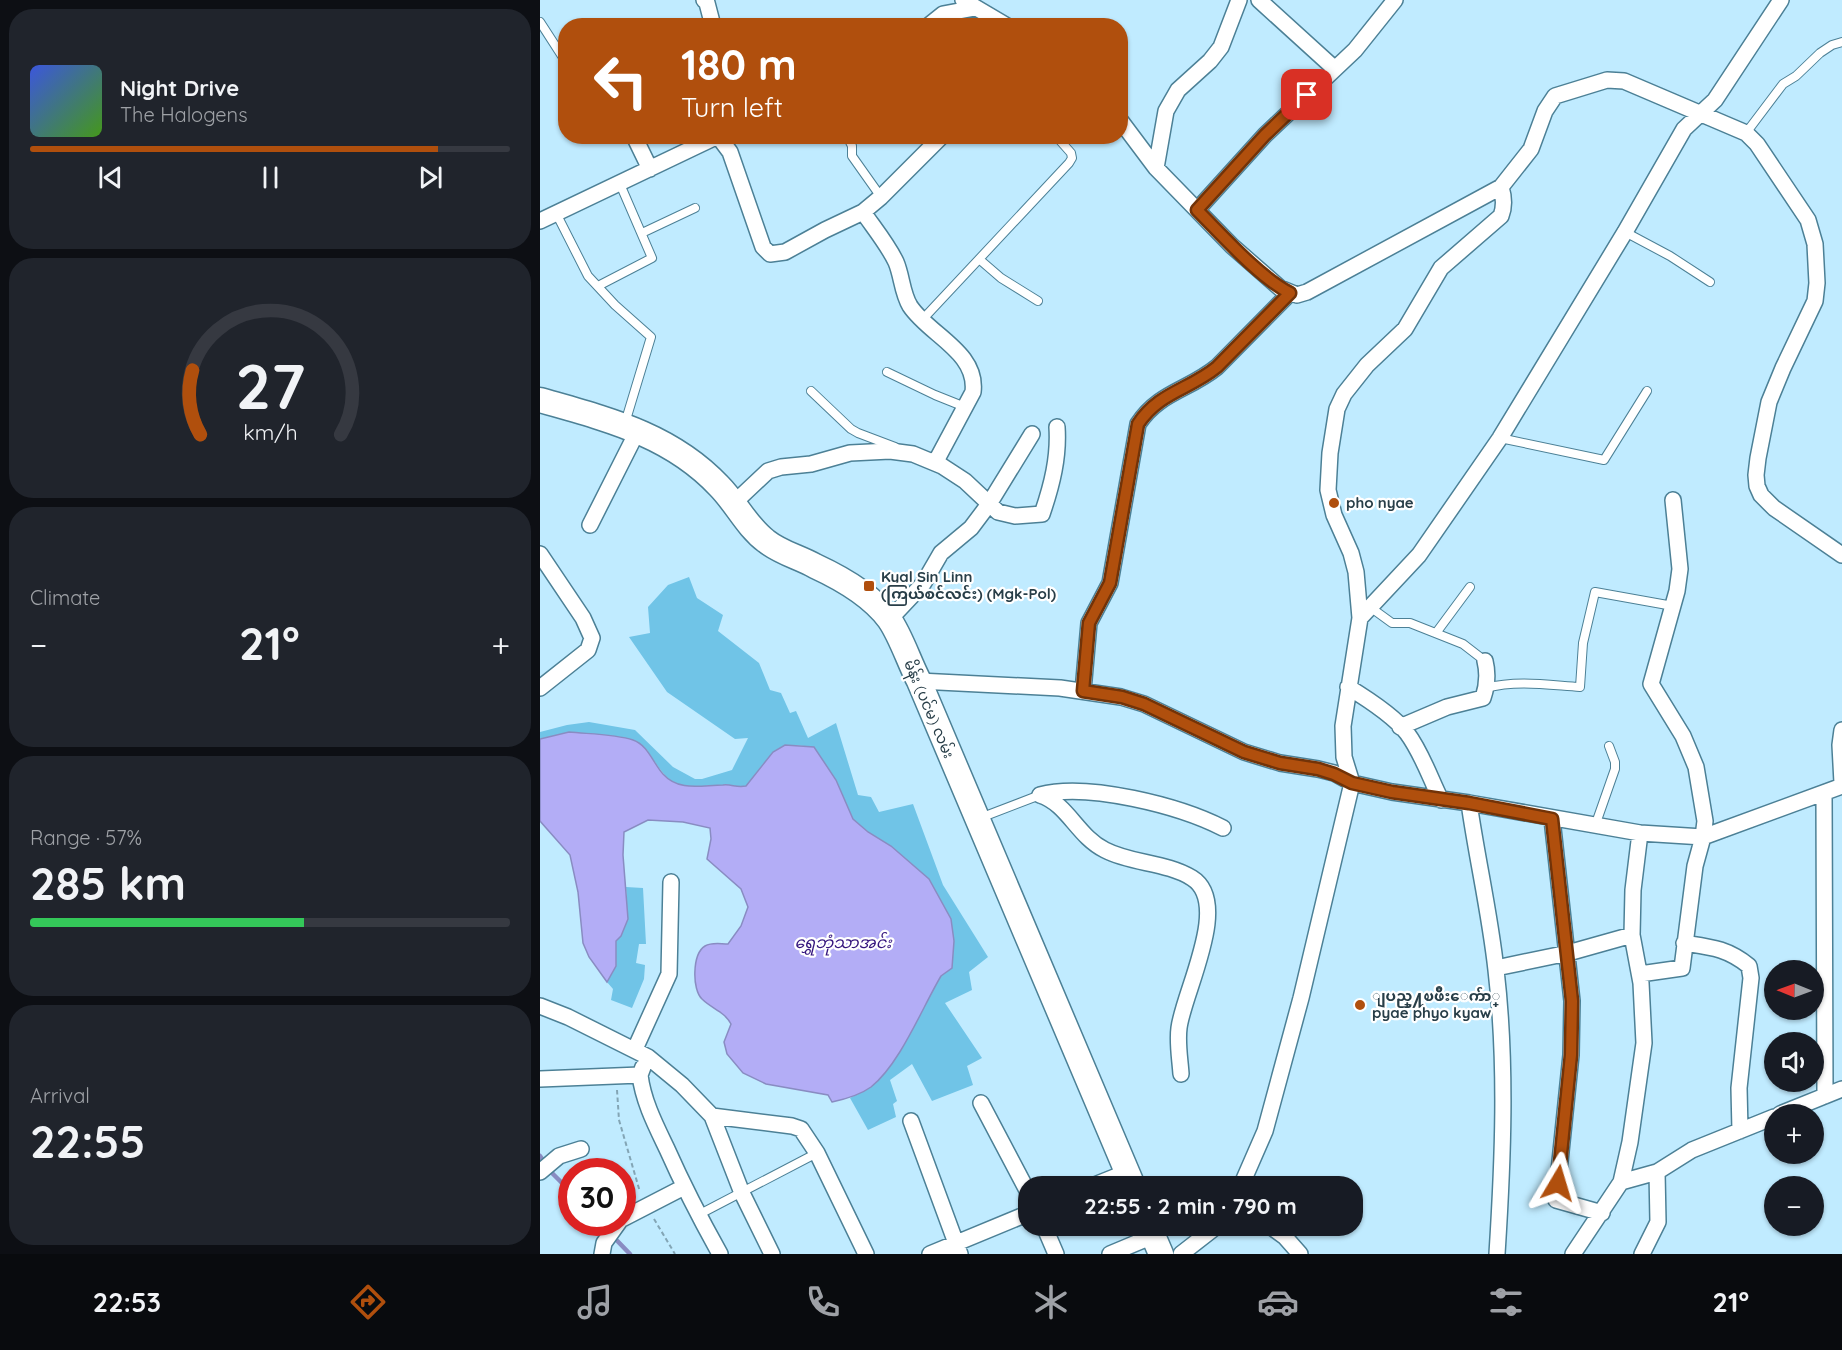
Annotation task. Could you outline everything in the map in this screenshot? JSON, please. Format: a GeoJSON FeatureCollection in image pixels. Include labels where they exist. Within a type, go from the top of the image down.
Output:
{"type":"FeatureCollection","features":[{"type":"Feature","properties":{"kind":"main road","name":"မိန်း (ပင်မ) လမ်း"},"geometry":{"type":"LineString","coordinates":[[540,400],[631,427],[670,447],[718,484],[764,540],[782,552],[816,566],[848,585],[874,603],[889,620],[919,681],[1129,1176]]}},
{"type":"Feature","properties":{"kind":"street"},"geometry":{"type":"LineString","coordinates":[[704,0],[707,3],[710,18]]}},
{"type":"Feature","properties":{"kind":"street"},"geometry":{"type":"LineString","coordinates":[[1156,168],[1166,111],[1171,100],[1221,47],[1239,0]]}},
{"type":"Feature","properties":{"kind":"street"},"geometry":{"type":"LineString","coordinates":[[1259,0],[1335,69]]}},
{"type":"Feature","properties":{"kind":"street"},"geometry":{"type":"LineString","coordinates":[[1197,210],[1265,135],[1355,50],[1395,0]]}},
{"type":"Feature","properties":{"kind":"street"},"geometry":{"type":"LineString","coordinates":[[1365,613],[1419,555],[1500,438],[1625,232],[1684,129],[1715,100],[1778,1]]}},
{"type":"Feature","properties":{"kind":"street"},"geometry":{"type":"LineString","coordinates":[[938,18],[969,4],[993,18]]}},
{"type":"Feature","properties":{"kind":"street"},"geometry":{"type":"LineString","coordinates":[[1128,131],[1156,168],[1232,246],[1280,288],[1297,295],[1307,292],[1501,187],[1531,149],[1549,102],[1555,96],[1565,92],[1607,80],[1624,81],[1746,133],[1758,144],[1808,220],[1815,244],[1817,283],[1815,301],[1769,402],[1758,458],[1756,475],[1758,486],[1761,495],[1774,508],[1842,555]]}},
{"type":"Feature","properties":{"kind":"street"},"geometry":{"type":"LineString","coordinates":[[638,144],[650,170]]}},
{"type":"Feature","properties":{"kind":"street"},"geometry":{"type":"LineString","coordinates":[[540,220],[702,144]]}},
{"type":"Feature","properties":{"kind":"street"},"geometry":{"type":"LineString","coordinates":[[724,144],[730,152],[764,247],[770,254],[785,252],[863,212],[934,144]]}},
{"type":"Feature","properties":{"kind":"street"},"geometry":{"type":"LineString","coordinates":[[1245,1176],[1268,1120],[1301,998],[1352,783],[1344,757],[1342,726],[1348,687],[1365,613],[1351,553],[1336,523],[1328,490],[1330,453],[1337,409],[1344,394],[1367,366],[1405,329],[1441,268],[1501,216],[1504,198],[1501,187]]}},
{"type":"Feature","properties":{"kind":"street"},"geometry":{"type":"LineString","coordinates":[[863,212],[895,259],[910,306],[963,358],[970,369],[974,383],[973,392],[935,463]]}},
{"type":"Feature","properties":{"kind":"street"},"geometry":{"type":"LineString","coordinates":[[1083,691],[1089,623],[1110,583],[1138,424],[1157,401],[1209,374],[1290,293]]}},
{"type":"Feature","properties":{"kind":"street"},"geometry":{"type":"LineString","coordinates":[[734,503],[768,471],[781,467],[811,464],[850,453],[890,451],[913,454],[935,463],[965,481],[1003,514],[1015,516],[1042,514],[1051,486],[1059,447],[1058,426]]}},
{"type":"Feature","properties":{"kind":"street"},"geometry":{"type":"LineString","coordinates":[[590,525],[631,427]]}},
{"type":"Feature","properties":{"kind":"street"},"geometry":{"type":"LineString","coordinates":[[889,620],[922,584],[941,553],[971,528],[989,504],[1032,434]]}},
{"type":"Feature","properties":{"kind":"street"},"geometry":{"type":"LineString","coordinates":[[1640,974],[1682,968],[1695,866],[1705,821],[1696,767],[1683,736],[1651,684],[1673,606],[1680,569],[1673,500]]}},
{"type":"Feature","properties":{"kind":"street"},"geometry":{"type":"LineString","coordinates":[[540,554],[583,618],[592,638],[588,650],[540,688]]}},
{"type":"Feature","properties":{"kind":"street"},"geometry":{"type":"LineString","coordinates":[[1400,727],[1447,707],[1484,698],[1487,668],[1485,661]]}},
{"type":"Feature","properties":{"kind":"street"},"geometry":{"type":"LineString","coordinates":[[919,681],[1083,691],[1122,697],[1144,704],[1244,752],[1280,763],[1318,769],[1352,783],[1392,792],[1640,833],[1703,837],[1824,793],[1842,784],[1840,745],[1842,730]]}},
{"type":"Feature","properties":{"kind":"street"},"geometry":{"type":"LineString","coordinates":[[1348,687],[1367,699],[1400,727],[1416,747],[1441,800]]}},
{"type":"Feature","properties":{"kind":"street"},"geometry":{"type":"LineString","coordinates":[[1041,795],[1051,792],[1107,793],[1150,802],[1223,828]]}},
{"type":"Feature","properties":{"kind":"street"},"geometry":{"type":"LineString","coordinates":[[1824,793],[1825,1096]]}},
{"type":"Feature","properties":{"kind":"street"},"geometry":{"type":"LineString","coordinates":[[1041,795],[1049,797],[1061,806],[1080,831],[1106,850],[1180,872],[1194,879],[1202,888],[1207,900],[1208,921],[1179,1029],[1181,1074]]}},
{"type":"Feature","properties":{"kind":"street"},"geometry":{"type":"LineString","coordinates":[[1469,803],[1496,968],[1501,1026],[1502,1160],[1497,1254]]}},
{"type":"Feature","properties":{"kind":"street"},"geometry":{"type":"LineString","coordinates":[[1552,819],[1572,1001],[1571,1055],[1556,1200],[1602,1213]]}},
{"type":"Feature","properties":{"kind":"street"},"geometry":{"type":"LineString","coordinates":[[1573,1254],[1621,1182],[1630,1142],[1644,1043],[1640,974],[1632,935],[1633,890],[1640,833]]}},
{"type":"Feature","properties":{"kind":"street"},"geometry":{"type":"LineString","coordinates":[[671,882],[669,974],[641,1053],[641,1088],[684,1187],[720,1254]]}},
{"type":"Feature","properties":{"kind":"street"},"geometry":{"type":"LineString","coordinates":[[1496,968],[1568,953],[1632,935]]}},
{"type":"Feature","properties":{"kind":"street"},"geometry":{"type":"LineString","coordinates":[[1684,943],[1731,952],[1749,966],[1751,978],[1739,1088],[1740,1131]]}},
{"type":"Feature","properties":{"kind":"street"},"geometry":{"type":"LineString","coordinates":[[540,1006],[568,1017],[641,1053],[682,1085],[712,1116],[742,1193],[772,1254]]}},
{"type":"Feature","properties":{"kind":"street"},"geometry":{"type":"LineString","coordinates":[[540,1079],[640,1075]]}},
{"type":"Feature","properties":{"kind":"street"},"geometry":{"type":"LineString","coordinates":[[1805,1104],[1842,1089]]}},
{"type":"Feature","properties":{"kind":"street"},"geometry":{"type":"LineString","coordinates":[[981,1103],[1020,1176]]}},
{"type":"Feature","properties":{"kind":"street"},"geometry":{"type":"LineString","coordinates":[[712,1116],[801,1129],[817,1153],[866,1254]]}},
{"type":"Feature","properties":{"kind":"street"},"geometry":{"type":"LineString","coordinates":[[911,1121],[958,1248]]}},
{"type":"Feature","properties":{"kind":"street"},"geometry":{"type":"LineString","coordinates":[[1621,1182],[1658,1172],[1692,1150],[1764,1121]]}},
{"type":"Feature","properties":{"kind":"street"},"geometry":{"type":"LineString","coordinates":[[540,1172],[559,1156],[582,1149]]}},
{"type":"Feature","properties":{"kind":"street"},"geometry":{"type":"LineString","coordinates":[[1642,1254],[1658,1222],[1658,1172]]}},
{"type":"Feature","properties":{"kind":"street"},"geometry":{"type":"LineString","coordinates":[[636,1212],[684,1187]]}},
{"type":"Feature","properties":{"kind":"street"},"geometry":{"type":"LineString","coordinates":[[930,1254],[958,1248],[1018,1218]]}},
{"type":"Feature","properties":{"kind":"street"},"geometry":{"type":"LineString","coordinates":[[603,1249],[611,1236]]}},
{"type":"Feature","properties":{"kind":"street"},"geometry":{"type":"LineString","coordinates":[[1048,1236],[1056,1254]]}},
{"type":"Feature","properties":{"kind":"street"},"geometry":{"type":"LineString","coordinates":[[1181,1254],[1204,1236]]}},
{"type":"Feature","properties":{"kind":"street"},"geometry":{"type":"LineString","coordinates":[[1282,1236],[1300,1254]]}},
{"type":"Feature","properties":{"kind":"street"},"geometry":{"type":"LineString","coordinates":[[1110,1254],[1154,1238]]}},
{"type":"Feature","properties":{"kind":"lane"},"geometry":{"type":"LineString","coordinates":[[540,22],[558,50]]}},
{"type":"Feature","properties":{"kind":"lane"},"geometry":{"type":"LineString","coordinates":[[1746,133],[1783,84],[1796,76],[1820,52],[1842,42]]}},
{"type":"Feature","properties":{"kind":"lane"},"geometry":{"type":"LineString","coordinates":[[851,144],[852,156],[881,197]]}},
{"type":"Feature","properties":{"kind":"lane"},"geometry":{"type":"LineString","coordinates":[[922,320],[1069,163],[1072,158],[1071,153],[1063,144]]}},
{"type":"Feature","properties":{"kind":"lane"},"geometry":{"type":"LineString","coordinates":[[598,286],[652,258],[620,184]]}},
{"type":"Feature","properties":{"kind":"lane"},"geometry":{"type":"LineString","coordinates":[[642,233],[695,208]]}},
{"type":"Feature","properties":{"kind":"lane"},"geometry":{"type":"LineString","coordinates":[[556,213],[588,276],[651,338],[631,427]]}},
{"type":"Feature","properties":{"kind":"lane"},"geometry":{"type":"LineString","coordinates":[[1625,232],[1670,256],[1710,282]]}},
{"type":"Feature","properties":{"kind":"lane"},"geometry":{"type":"LineString","coordinates":[[979,259],[1000,278],[1038,301]]}},
{"type":"Feature","properties":{"kind":"lane"},"geometry":{"type":"LineString","coordinates":[[887,372],[966,407]]}},
{"type":"Feature","properties":{"kind":"lane"},"geometry":{"type":"LineString","coordinates":[[811,391],[858,434],[913,454]]}},
{"type":"Feature","properties":{"kind":"lane"},"geometry":{"type":"LineString","coordinates":[[1500,438],[1604,460],[1647,391]]}},
{"type":"Feature","properties":{"kind":"lane"},"geometry":{"type":"LineString","coordinates":[[1436,633],[1470,587]]}},
{"type":"Feature","properties":{"kind":"lane"},"geometry":{"type":"LineString","coordinates":[[1486,688],[1503,684],[1529,683],[1580,687],[1583,643],[1595,592],[1673,606]]}},
{"type":"Feature","properties":{"kind":"lane"},"geometry":{"type":"LineString","coordinates":[[1365,613],[1392,623],[1410,623],[1436,633],[1463,644],[1485,661]]}},
{"type":"Feature","properties":{"kind":"lane"},"geometry":{"type":"LineString","coordinates":[[1596,826],[1615,769],[1616,762],[1609,746]]}},
{"type":"Feature","properties":{"kind":"lane"},"geometry":{"type":"LineString","coordinates":[[976,820],[1041,795]]}},
{"type":"Feature","properties":{"kind":"lane"},"geometry":{"type":"LineString","coordinates":[[698,1215],[817,1153]]}},
{"type":"Feature","properties":{"kind":"path"},"geometry":{"type":"LineString","coordinates":[[616,1076],[619,1120],[633,1172],[646,1206],[675,1254]]}},
{"type":"Feature","properties":{"kind":"shaded area"},"geometry":{"type":"Polygon","coordinates":[[[689,577],[697,598],[723,615],[718,631],[759,663],[770,690],[781,693],[790,713],[796,711],[808,738],[836,723],[858,795],[871,797],[879,812],[913,804],[943,885],[988,957],[969,972],[972,990],[945,1003],[982,1058],[967,1066],[973,1085],[932,1101],[912,1064],[890,1080],[897,1101],[893,1104],[896,1117],[868,1130],[850,1098],[872,1086],[941,976],[952,968],[951,919],[929,879],[891,846],[868,832],[853,819],[836,780],[805,746],[785,745],[773,752],[746,786],[685,786],[664,774],[647,750],[569,732],[540,739],[540,732],[589,722],[635,730],[673,767],[695,779],[732,770],[748,738],[735,739],[667,692],[629,637],[650,633],[648,607],[668,585],[689,577]]]}},
{"type":"Feature","properties":{"kind":"shaded area"},"geometry":{"type":"Polygon","coordinates":[[[626,887],[643,888],[646,944],[639,944],[636,963],[645,965],[644,979],[632,1008],[611,1000],[613,989],[607,982],[616,966],[616,941],[626,922],[626,887]]]}},
{"type":"Feature","properties":{"kind":"water","name":"ရွှေဘုံသာအင်း"},"geometry":{"type":"Polygon","coordinates":[[[569,732],[610,735],[638,742],[669,780],[691,786],[746,786],[773,752],[785,745],[814,747],[836,780],[853,819],[868,832],[891,846],[929,879],[951,919],[954,941],[952,968],[941,976],[901,1050],[882,1077],[871,1087],[853,1096],[832,1102],[828,1095],[766,1084],[743,1073],[727,1054],[724,1042],[731,1024],[699,994],[695,980],[696,964],[705,946],[728,944],[741,926],[748,907],[741,889],[707,859],[711,839],[710,828],[683,822],[648,820],[624,832],[623,855],[628,919],[621,936],[616,941],[616,966],[607,982],[589,957],[583,943],[578,892],[570,855],[540,821],[540,739],[569,732]]]}},
{"type":"Feature","properties":{"kind":"waterway"},"geometry":{"type":"LineString","coordinates":[[540,1156],[558,1179]]}},
{"type":"Feature","properties":{"kind":"waterway"},"geometry":{"type":"LineString","coordinates":[[613,1236],[630,1254]]}},
{"type":"Feature","properties":{"kind":"place","name":"pho nyae"},"geometry":{"type":"Point","coordinates":[1334,503]}},
{"type":"Feature","properties":{"kind":"place","name":"Kyal Sin Linn (ကြယ်စင်လင်း) (Mgk-Pol)"},"geometry":{"type":"Point","coordinates":[869,586]}},
{"type":"Feature","properties":{"kind":"place","name":"ျပည္႔ၿဖိဳးေက်ာ္ pyae phyo kyaw"},"geometry":{"type":"Point","coordinates":[1360,1005]}},
{"type":"Feature","properties":{"kind":"route"},"geometry":{"type":"LineString","coordinates":[[1307,95],[1265,135],[1197,210],[1232,246],[1280,288],[1290,293],[1209,374],[1157,401],[1138,424],[1110,583],[1089,623],[1083,691],[1122,697],[1144,704],[1244,752],[1280,763],[1318,769],[1352,783],[1552,819],[1572,1001],[1571,1055],[1558,1183]]}}]}
